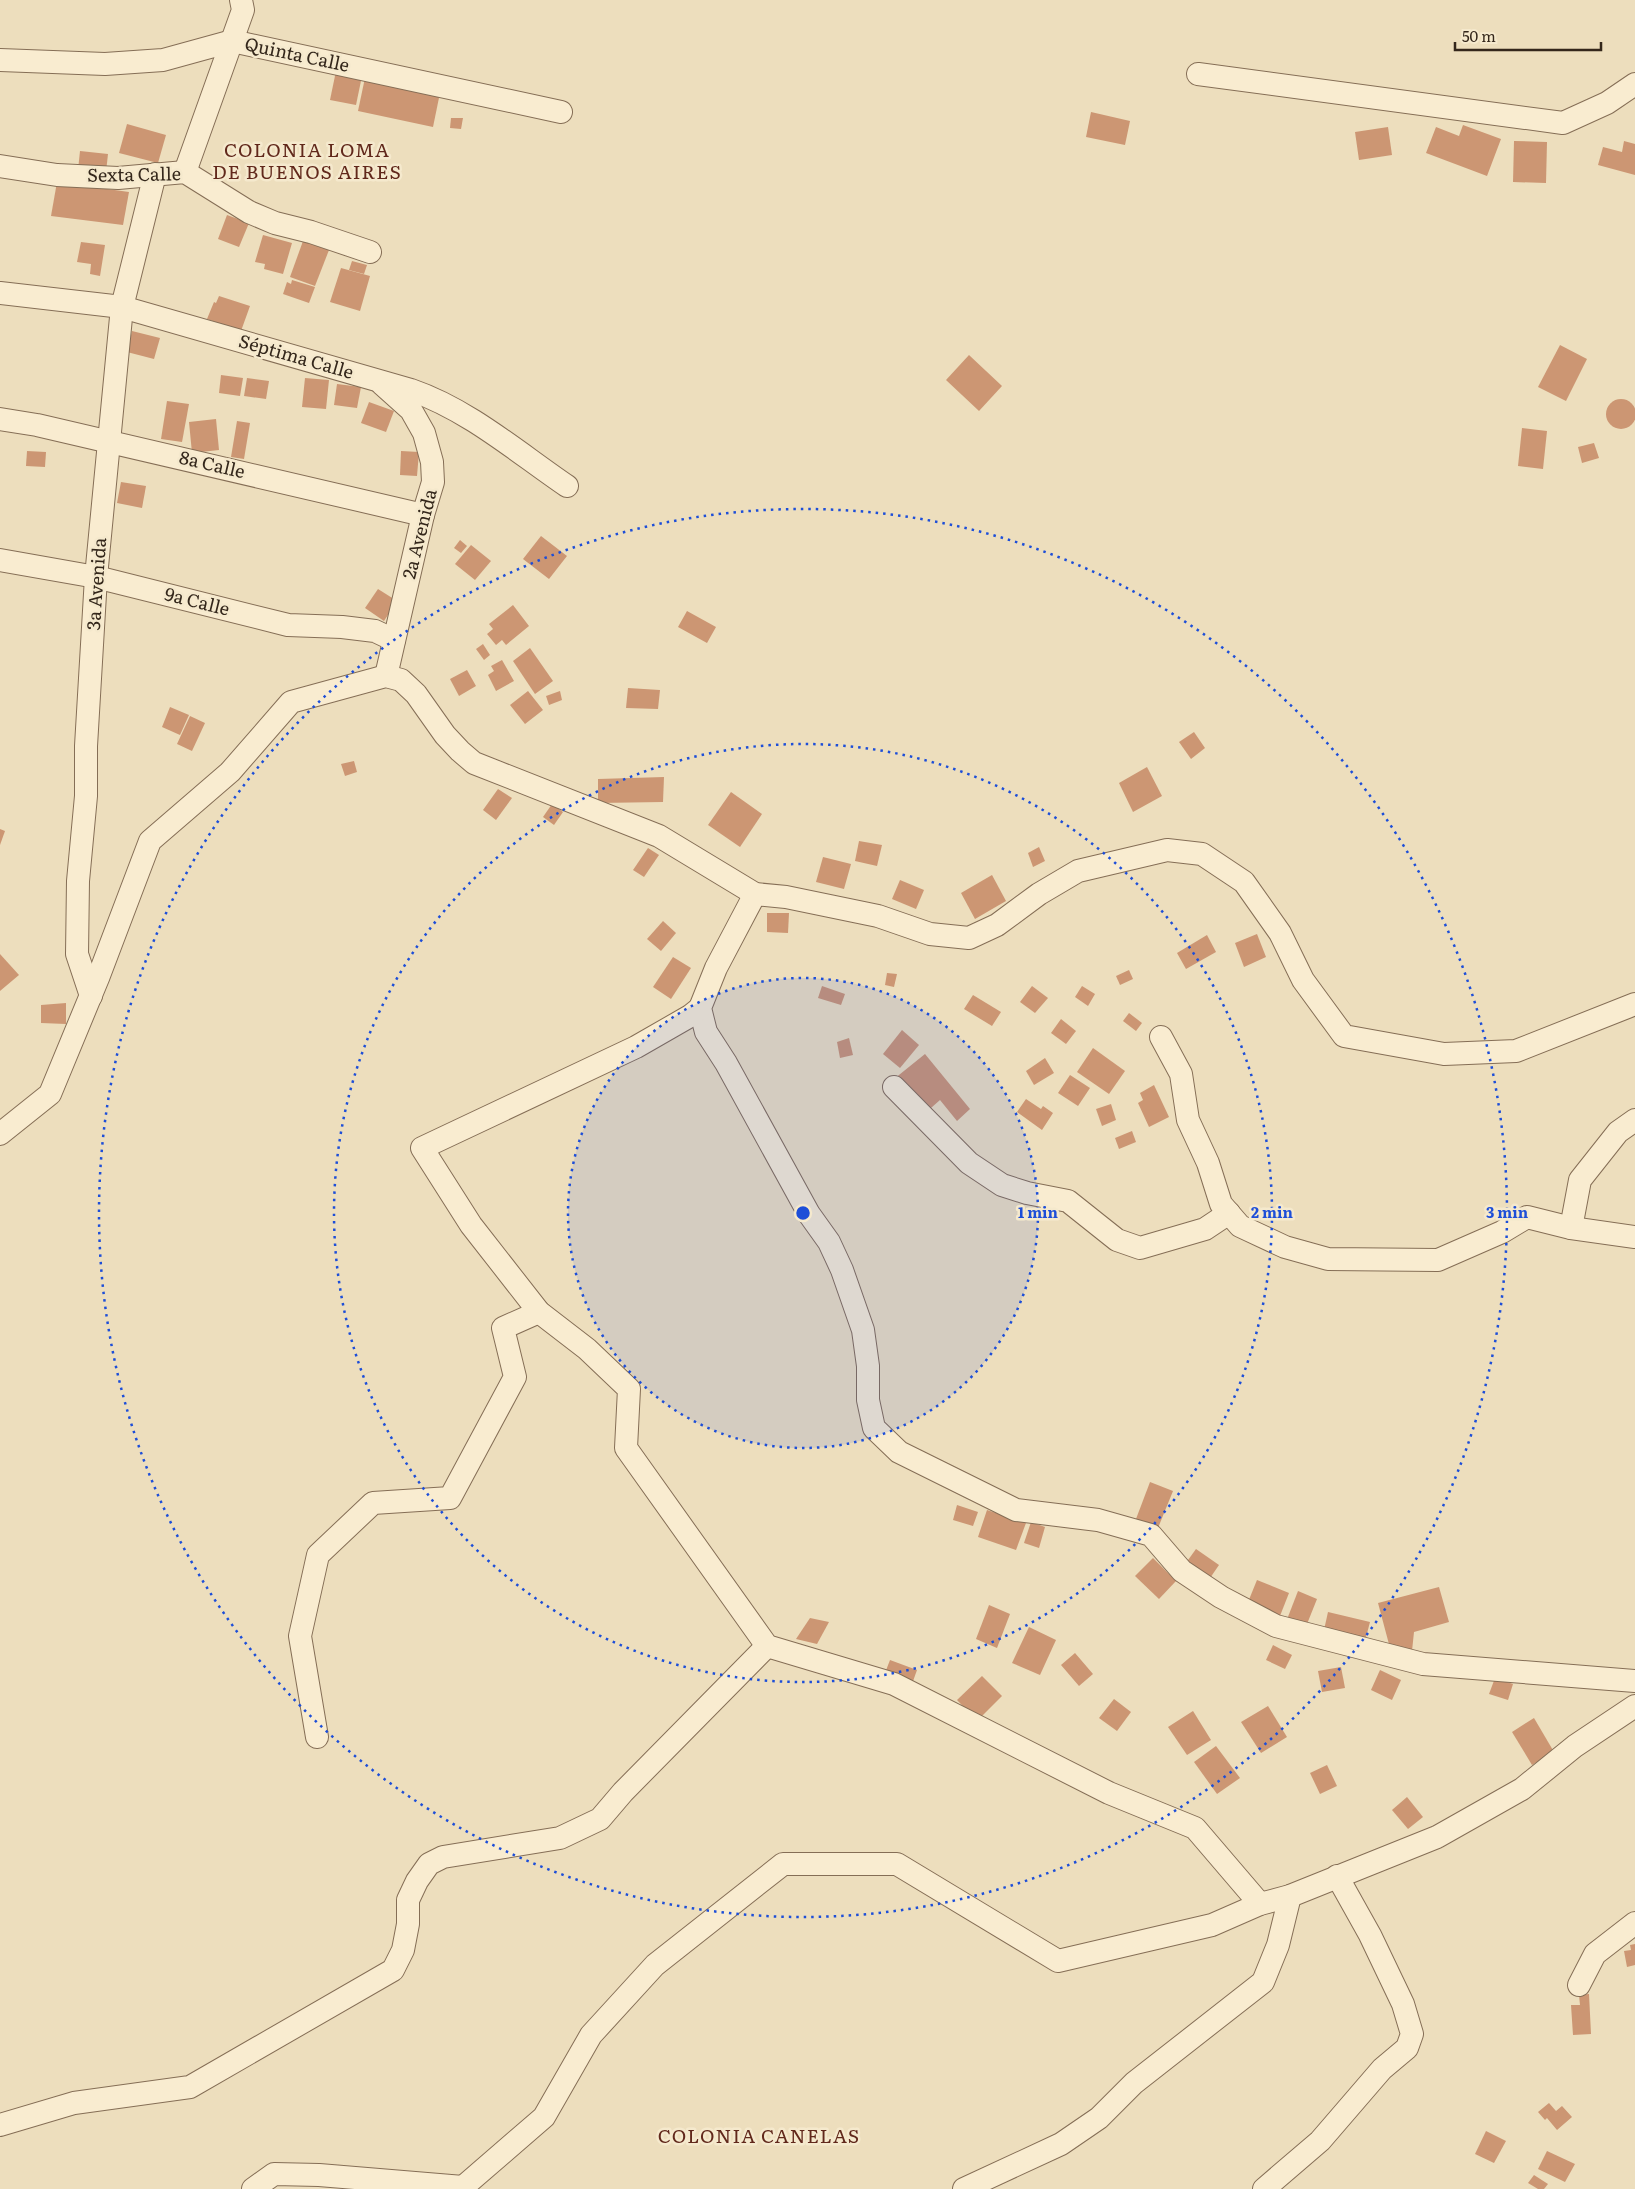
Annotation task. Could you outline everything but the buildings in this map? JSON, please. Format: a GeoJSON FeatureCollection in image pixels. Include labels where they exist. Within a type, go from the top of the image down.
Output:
{"type":"FeatureCollection","features":[{"type":"Feature","properties":{"kind":"street"},"geometry":{"type":"LineString","coordinates":[[185,172],[244,10],[241,0]]}},
{"type":"Feature","properties":{"kind":"street","name":"Quinta Calle"},"geometry":{"type":"LineString","coordinates":[[0,60],[105,64],[163,60],[232,41],[562,112]]}},
{"type":"Feature","properties":{"kind":"street"},"geometry":{"type":"LineString","coordinates":[[1198,74],[1563,122],[1607,103],[1635,84]]}},
{"type":"Feature","properties":{"kind":"street","name":"Sexta Calle"},"geometry":{"type":"LineString","coordinates":[[0,166],[57,175],[118,178],[185,172],[249,212],[276,223],[318,234],[370,252]]}},
{"type":"Feature","properties":{"kind":"street","name":"3a Avenida"},"geometry":{"type":"LineString","coordinates":[[91,996],[77,954],[77,945],[78,881],[86,796],[86,746],[96,577],[122,307],[155,174]]}},
{"type":"Feature","properties":{"kind":"street","name":"Séptima Calle"},"geometry":{"type":"LineString","coordinates":[[0,293],[122,307],[378,380],[433,398],[474,421],[566,486]]}},
{"type":"Feature","properties":{"kind":"street","name":"2a Avenida"},"geometry":{"type":"LineString","coordinates":[[378,380],[411,410],[424,433],[432,462],[433,482],[423,515],[386,676]]}},
{"type":"Feature","properties":{"kind":"street","name":"8a Calle"},"geometry":{"type":"LineString","coordinates":[[0,419],[109,441],[423,515]]}},
{"type":"Feature","properties":{"kind":"street","name":"9a Calle"},"geometry":{"type":"LineString","coordinates":[[0,560],[96,577],[288,625],[342,627],[375,631],[394,640]]}},
{"type":"Feature","properties":{"kind":"street"},"geometry":{"type":"LineString","coordinates":[[0,1134],[50,1094],[91,996],[150,841],[230,772],[291,702],[386,676],[401,680],[416,694],[445,734],[474,763],[659,836],[754,894],[786,896],[878,916],[930,934],[970,938],[997,925],[1039,894],[1078,871],[1167,850],[1185,851],[1202,854],[1244,882],[1280,933],[1303,980],[1344,1036],[1444,1054],[1516,1051],[1635,1004]]}},
{"type":"Feature","properties":{"kind":"street"},"geometry":{"type":"LineString","coordinates":[[754,894],[716,968],[700,1008],[690,1016],[636,1047],[422,1148],[471,1226],[539,1312],[588,1349],[629,1389],[626,1448],[767,1646],[894,1684],[1109,1793],[1195,1828],[1260,1904]]}},
{"type":"Feature","properties":{"kind":"street"},"geometry":{"type":"LineString","coordinates":[[700,1008],[706,1032],[726,1063],[809,1214],[829,1242],[842,1270],[863,1330],[868,1366],[868,1400],[874,1428],[899,1452],[1016,1510],[1098,1520],[1151,1535],[1182,1571],[1221,1597],[1276,1626],[1423,1664],[1635,1681]]}},
{"type":"Feature","properties":{"kind":"street"},"geometry":{"type":"LineString","coordinates":[[1161,1037],[1181,1074],[1188,1120],[1208,1163],[1221,1204],[1240,1226],[1285,1247],[1328,1259],[1438,1260],[1502,1232],[1527,1217],[1571,1228],[1635,1237]]}},
{"type":"Feature","properties":{"kind":"street"},"geometry":{"type":"LineString","coordinates":[[894,1087],[969,1163],[1002,1185],[1027,1193],[1068,1201],[1117,1240],[1140,1248],[1205,1229],[1230,1213]]}},
{"type":"Feature","properties":{"kind":"street"},"geometry":{"type":"LineString","coordinates":[[1571,1228],[1580,1180],[1618,1132],[1635,1120]]}},
{"type":"Feature","properties":{"kind":"street"},"geometry":{"type":"LineString","coordinates":[[318,1737],[300,1636],[318,1555],[373,1503],[450,1498],[515,1377],[503,1328],[539,1312]]}},
{"type":"Feature","properties":{"kind":"street"},"geometry":{"type":"LineString","coordinates":[[0,2125],[74,2103],[190,2087],[393,1970],[403,1950],[408,1924],[408,1900],[417,1881],[429,1864],[443,1857],[560,1838],[600,1819],[767,1646]]}},
{"type":"Feature","properties":{"kind":"street"},"geometry":{"type":"LineString","coordinates":[[253,2189],[274,2174],[319,2175],[459,2188],[544,2117],[591,2035],[655,1965],[783,1864],[897,1864],[1058,1961],[1212,1925],[1260,1904],[1290,1896],[1437,1837],[1522,1789],[1575,1746],[1635,1706]]}},
{"type":"Feature","properties":{"kind":"street"},"geometry":{"type":"LineString","coordinates":[[1265,2189],[1320,2141],[1382,2069],[1407,2048],[1412,2034],[1399,1995],[1370,1935],[1336,1876]]}},
{"type":"Feature","properties":{"kind":"street"},"geometry":{"type":"LineString","coordinates":[[964,2189],[1061,2144],[1099,2118],[1134,2083],[1263,1982],[1278,1945],[1290,1896]]}},
{"type":"Feature","properties":{"kind":"street"},"geometry":{"type":"LineString","coordinates":[[1579,1985],[1595,1954],[1635,1923]]}},
{"type":"Feature","properties":{"kind":"district","name":"COLONIA LOMA DE BUENOS AIRES"},"geometry":{"type":"Point","coordinates":[307,161]}},
{"type":"Feature","properties":{"kind":"district","name":"COLONIA CANELAS"},"geometry":{"type":"Point","coordinates":[759,2136]}}]}
